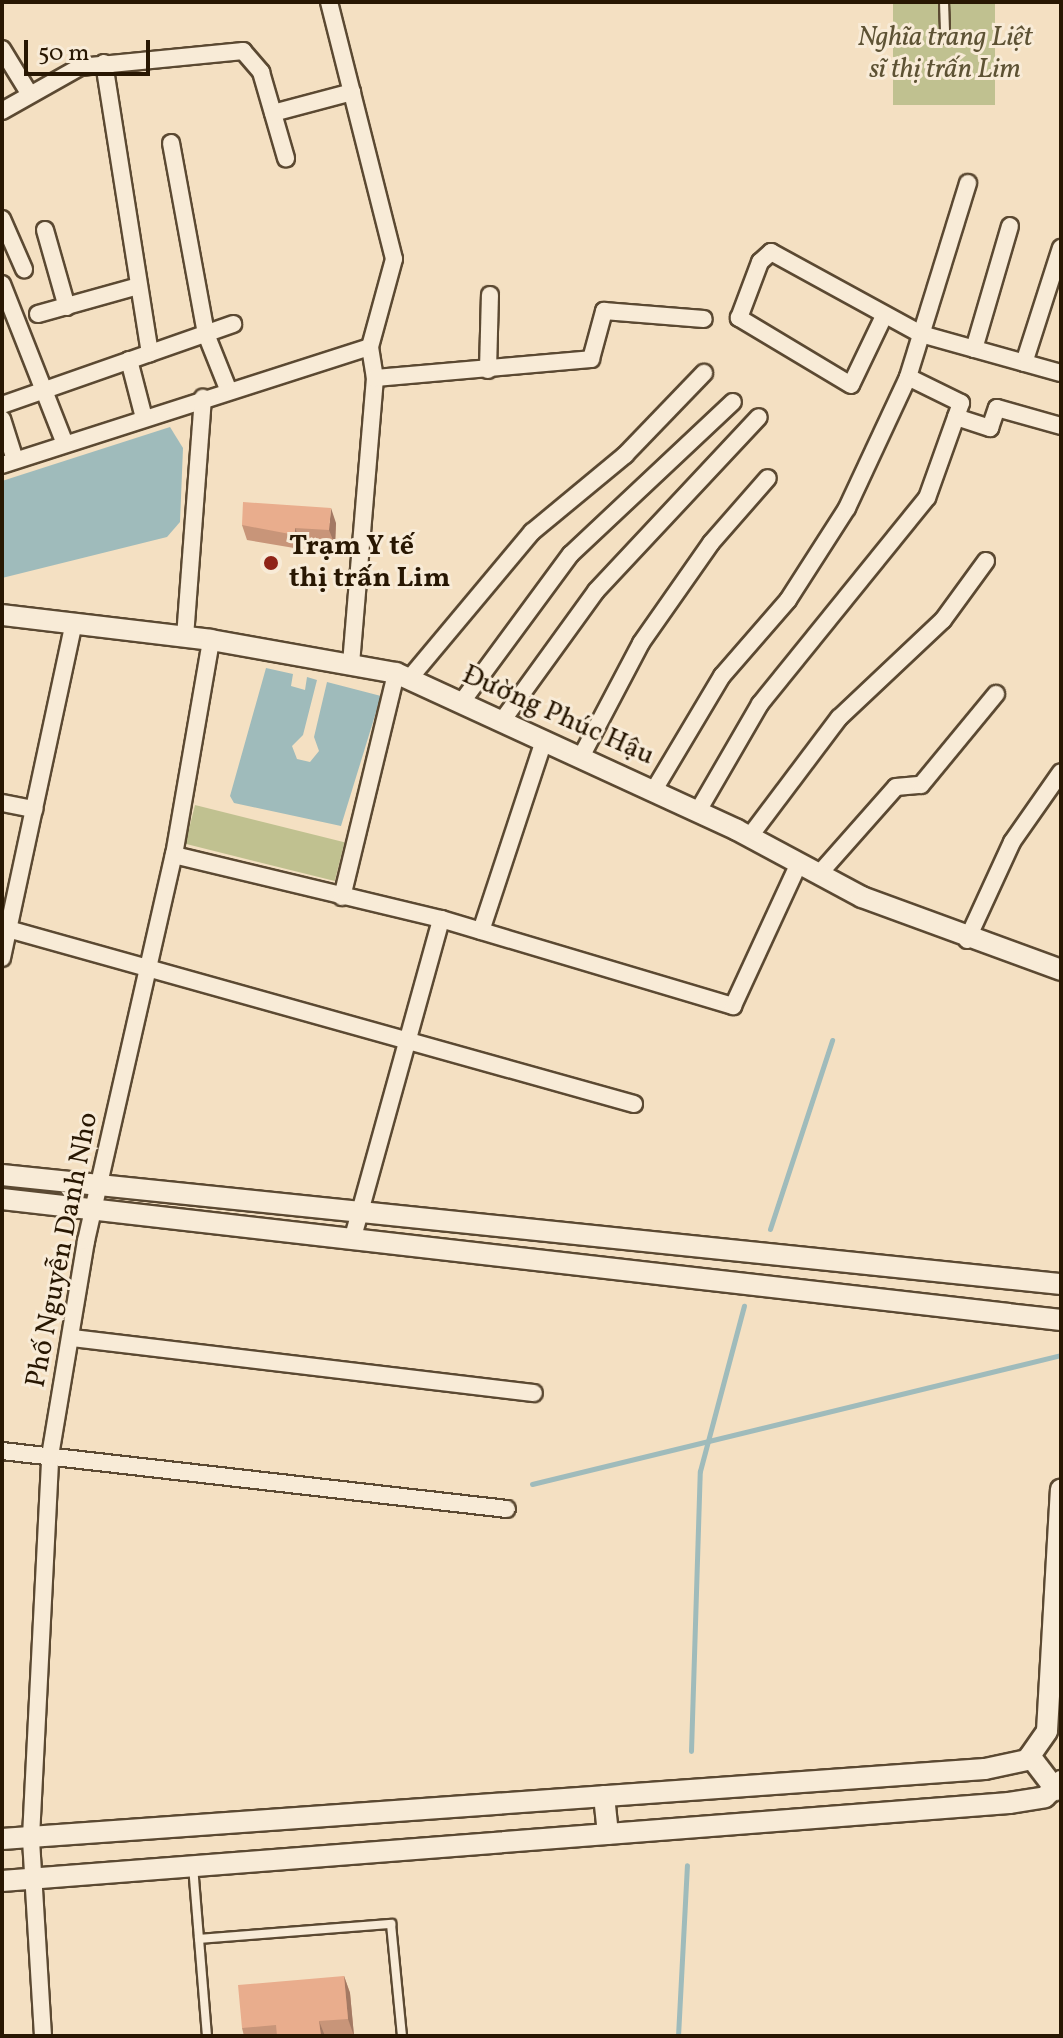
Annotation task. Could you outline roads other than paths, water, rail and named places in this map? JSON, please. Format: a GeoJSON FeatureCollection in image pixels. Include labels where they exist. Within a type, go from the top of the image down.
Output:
{"type":"FeatureCollection","features":[{"type":"Feature","properties":{"kind":"street"},"geometry":{"type":"LineString","coordinates":[[329,2],[394,259],[370,347],[375,378],[351,664]]}},
{"type":"Feature","properties":{"kind":"street"},"geometry":{"type":"LineString","coordinates":[[2,49],[29,93]]}},
{"type":"Feature","properties":{"kind":"street"},"geometry":{"type":"LineString","coordinates":[[2,111],[29,93],[104,63],[243,51],[261,72],[286,158]]}},
{"type":"Feature","properties":{"kind":"street"},"geometry":{"type":"LineString","coordinates":[[104,63],[130,197],[135,287],[150,353]]}},
{"type":"Feature","properties":{"kind":"street"},"geometry":{"type":"LineString","coordinates":[[273,113],[352,92]]}},
{"type":"Feature","properties":{"kind":"street"},"geometry":{"type":"LineString","coordinates":[[171,143],[206,334],[228,389]]}},
{"type":"Feature","properties":{"kind":"street"},"geometry":{"type":"LineString","coordinates":[[654,790],[722,676],[788,600],[847,508],[908,377],[968,183]]}},
{"type":"Feature","properties":{"kind":"street"},"geometry":{"type":"LineString","coordinates":[[2,219],[24,269]]}},
{"type":"Feature","properties":{"kind":"street"},"geometry":{"type":"LineString","coordinates":[[974,349],[1010,226]]}},
{"type":"Feature","properties":{"kind":"street"},"geometry":{"type":"LineString","coordinates":[[45,230],[67,307]]}},
{"type":"Feature","properties":{"kind":"street"},"geometry":{"type":"LineString","coordinates":[[1024,363],[1061,248]]}},
{"type":"Feature","properties":{"kind":"street"},"geometry":{"type":"LineString","coordinates":[[884,316],[851,385],[739,318],[760,262],[771,252],[921,334],[1061,373]]}},
{"type":"Feature","properties":{"kind":"street"},"geometry":{"type":"LineString","coordinates":[[2,284],[65,444]]}},
{"type":"Feature","properties":{"kind":"street"},"geometry":{"type":"LineString","coordinates":[[38,314],[135,287]]}},
{"type":"Feature","properties":{"kind":"street"},"geometry":{"type":"LineString","coordinates":[[488,370],[490,295]]}},
{"type":"Feature","properties":{"kind":"street"},"geometry":{"type":"LineString","coordinates":[[375,378],[591,359],[604,311],[704,319]]}},
{"type":"Feature","properties":{"kind":"street"},"geometry":{"type":"LineString","coordinates":[[584,327],[600,319]]}},
{"type":"Feature","properties":{"kind":"street"},"geometry":{"type":"LineString","coordinates":[[2,405],[233,324]]}},
{"type":"Feature","properties":{"kind":"street"},"geometry":{"type":"LineString","coordinates":[[2,419],[8,463],[228,389],[370,347]]}},
{"type":"Feature","properties":{"kind":"street"},"geometry":{"type":"LineString","coordinates":[[129,360],[144,418]]}},
{"type":"Feature","properties":{"kind":"street"},"geometry":{"type":"LineString","coordinates":[[342,897],[402,676],[532,532],[625,455],[704,373]]}},
{"type":"Feature","properties":{"kind":"street"},"geometry":{"type":"LineString","coordinates":[[698,811],[776,682],[922,508],[961,403],[908,377]]}},
{"type":"Feature","properties":{"kind":"street"},"geometry":{"type":"LineString","coordinates":[[185,637],[203,398]]}},
{"type":"Feature","properties":{"kind":"street"},"geometry":{"type":"LineString","coordinates":[[461,703],[571,554],[733,402]]}},
{"type":"Feature","properties":{"kind":"street"},"geometry":{"type":"LineString","coordinates":[[956,417],[990,428],[997,408],[1061,426]]}},
{"type":"Feature","properties":{"kind":"street"},"geometry":{"type":"LineString","coordinates":[[502,721],[596,591],[759,417]]}},
{"type":"Feature","properties":{"kind":"street"},"geometry":{"type":"LineString","coordinates":[[581,757],[641,643],[711,543],[768,478]]}},
{"type":"Feature","properties":{"kind":"street"},"geometry":{"type":"LineString","coordinates":[[750,836],[839,718],[943,620],[986,561]]}},
{"type":"Feature","properties":{"kind":"street","name":"Đường Phúc Hậu"},"geometry":{"type":"LineString","coordinates":[[2,615],[73,626],[211,640],[402,676],[654,790],[750,836],[819,874],[967,940],[1061,970]]}},
{"type":"Feature","properties":{"kind":"street"},"geometry":{"type":"LineString","coordinates":[[2,958],[73,626]]}},
{"type":"Feature","properties":{"kind":"street","name":"Phố Nguyễn Danh Nho"},"geometry":{"type":"LineString","coordinates":[[43,2036],[31,1837],[50,1456],[94,1210],[146,964],[174,855],[211,640]]}},
{"type":"Feature","properties":{"kind":"street"},"geometry":{"type":"LineString","coordinates":[[819,874],[896,787],[921,785],[996,694]]}},
{"type":"Feature","properties":{"kind":"street"},"geometry":{"type":"LineString","coordinates":[[481,931],[544,741]]}},
{"type":"Feature","properties":{"kind":"street"},"geometry":{"type":"LineString","coordinates":[[967,940],[1012,842],[1061,772]]}},
{"type":"Feature","properties":{"kind":"street"},"geometry":{"type":"LineString","coordinates":[[2,803],[34,809]]}},
{"type":"Feature","properties":{"kind":"street"},"geometry":{"type":"LineString","coordinates":[[174,855],[441,919],[733,1006],[799,863]]}},
{"type":"Feature","properties":{"kind":"street"},"geometry":{"type":"LineString","coordinates":[[353,1237],[357,1211],[410,1040],[441,919]]}},
{"type":"Feature","properties":{"kind":"street"},"geometry":{"type":"LineString","coordinates":[[8,929],[146,964],[634,1104]]}},
{"type":"Feature","properties":{"kind":"street"},"geometry":{"type":"LineString","coordinates":[[2,1175],[1061,1284]]}},
{"type":"Feature","properties":{"kind":"street"},"geometry":{"type":"LineString","coordinates":[[2,1199],[575,1262],[1061,1320]]}},
{"type":"Feature","properties":{"kind":"street"},"geometry":{"type":"LineString","coordinates":[[575,1262],[579,1232]]}},
{"type":"Feature","properties":{"kind":"street"},"geometry":{"type":"LineString","coordinates":[[72,1338],[534,1393]]}},
{"type":"Feature","properties":{"kind":"street"},"geometry":{"type":"LineString","coordinates":[[2,1451],[507,1509]]}},
{"type":"Feature","properties":{"kind":"street"},"geometry":{"type":"LineString","coordinates":[[2,1839],[985,1769],[1030,1756],[1047,1731],[1061,1489]]}},
{"type":"Feature","properties":{"kind":"street"},"geometry":{"type":"LineString","coordinates":[[2,1881],[1009,1803],[1059,1785],[1030,1756]]}},
{"type":"Feature","properties":{"kind":"street"},"geometry":{"type":"LineString","coordinates":[[604,1796],[608,1834]]}},
{"type":"Feature","properties":{"kind":"lane"},"geometry":{"type":"LineString","coordinates":[[944,2],[945,39]]}},
{"type":"Feature","properties":{"kind":"lane"},"geometry":{"type":"LineString","coordinates":[[193,1866],[207,2036]]}},
{"type":"Feature","properties":{"kind":"lane"},"geometry":{"type":"LineString","coordinates":[[199,1939],[391,1924],[402,2036]]}},
{"type":"Feature","properties":{"kind":"water"},"geometry":{"type":"Polygon","coordinates":[[[170,427],[183,448],[180,522],[167,537],[2,578],[2,481],[170,427]]]}},
{"type":"Feature","properties":{"kind":"water"},"geometry":{"type":"Polygon","coordinates":[[[266,668],[293,674],[291,686],[305,690],[307,677],[317,680],[303,735],[292,746],[297,759],[310,762],[319,751],[314,737],[327,682],[381,696],[341,826],[234,803],[230,796],[266,668]]]}},
{"type":"Feature","properties":{"kind":"waterway"},"geometry":{"type":"LineString","coordinates":[[770,1229],[832,1040]]}},
{"type":"Feature","properties":{"kind":"waterway"},"geometry":{"type":"LineString","coordinates":[[691,1751],[700,1471],[744,1306]]}},
{"type":"Feature","properties":{"kind":"waterway"},"geometry":{"type":"LineString","coordinates":[[532,1484],[1061,1355]]}},
{"type":"Feature","properties":{"kind":"waterway"},"geometry":{"type":"LineString","coordinates":[[678,2036],[687,1865]]}},
{"type":"Feature","properties":{"kind":"place","name":"Trạm Y tế thị trấn Lim"},"geometry":{"type":"Point","coordinates":[271,563]}},
{"type":"Feature","properties":{"kind":"park label","name":"Nghĩa trang Liệt sĩ thị trấn Lim"},"geometry":{"type":"Point","coordinates":[945,54]}}]}
